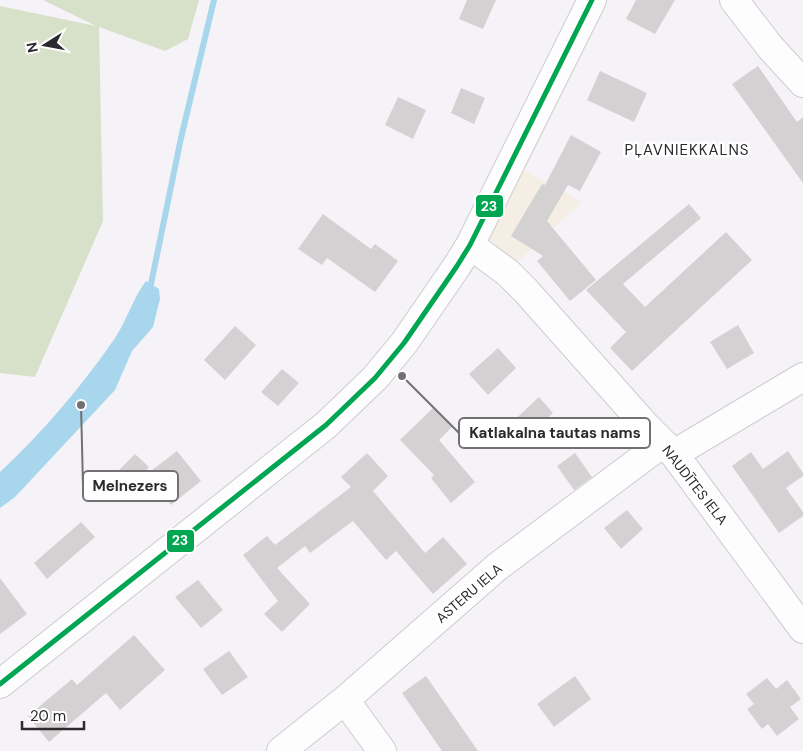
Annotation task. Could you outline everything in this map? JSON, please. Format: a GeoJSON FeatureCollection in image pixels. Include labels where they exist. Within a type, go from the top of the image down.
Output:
{"type":"FeatureCollection","features":[{"type":"Feature","properties":{"kind":"street"},"geometry":{"type":"LineString","coordinates":[[0,684],[326,425],[375,378],[404,343],[470,245],[592,0]]}},
{"type":"Feature","properties":{"kind":"street"},"geometry":{"type":"LineString","coordinates":[[734,0],[770,47],[803,83]]}},
{"type":"Feature","properties":{"kind":"street","name":"NAUDĪTES IELA"},"geometry":{"type":"LineString","coordinates":[[470,245],[508,274],[526,291],[646,426],[668,448],[803,629]]}},
{"type":"Feature","properties":{"kind":"street","name":"ASTERU IELA"},"geometry":{"type":"LineString","coordinates":[[281,751],[345,700],[497,568],[668,448],[803,377]]}},
{"type":"Feature","properties":{"kind":"street"},"geometry":{"type":"LineString","coordinates":[[345,700],[382,751]]}},
{"type":"Feature","properties":{"kind":"shaded area"},"geometry":{"type":"Polygon","coordinates":[[[524,170],[582,202],[514,265],[490,239],[524,170]]]}},
{"type":"Feature","properties":{"kind":"green space"},"geometry":{"type":"Polygon","coordinates":[[[43,0],[199,0],[188,39],[165,51],[99,27],[103,221],[35,377],[0,373],[0,6],[96,26],[43,0]]]}},
{"type":"Feature","properties":{"kind":"water"},"geometry":{"type":"Polygon","coordinates":[[[146,281],[159,289],[160,299],[153,327],[132,351],[115,390],[15,497],[0,508],[0,472],[47,425],[89,374],[115,338],[146,281]]]}},
{"type":"Feature","properties":{"kind":"building"},"geometry":{"type":"Polygon","coordinates":[[[467,0],[496,0],[483,29],[459,19],[467,0]]]}},
{"type":"Feature","properties":{"kind":"building"},"geometry":{"type":"Polygon","coordinates":[[[636,0],[675,0],[655,34],[626,19],[636,0]]]}},
{"type":"Feature","properties":{"kind":"building"},"geometry":{"type":"Polygon","coordinates":[[[758,66],[797,122],[803,117],[803,183],[732,84],[758,66]]]}},
{"type":"Feature","properties":{"kind":"building"},"geometry":{"type":"Polygon","coordinates":[[[600,71],[647,93],[634,122],[587,100],[600,71]]]}},
{"type":"Feature","properties":{"kind":"building"},"geometry":{"type":"Polygon","coordinates":[[[461,88],[485,98],[474,124],[451,113],[461,88]]]}},
{"type":"Feature","properties":{"kind":"building"},"geometry":{"type":"Polygon","coordinates":[[[398,97],[426,110],[413,139],[385,125],[398,97]]]}},
{"type":"Feature","properties":{"kind":"building"},"geometry":{"type":"Polygon","coordinates":[[[571,135],[601,152],[580,191],[568,185],[547,221],[596,280],[570,301],[537,261],[543,256],[511,236],[542,184],[545,185],[571,135]]]}},
{"type":"Feature","properties":{"kind":"building"},"geometry":{"type":"Polygon","coordinates":[[[689,204],[701,218],[623,284],[645,307],[726,232],[752,260],[632,371],[610,348],[626,332],[586,290],[689,204]]]}},
{"type":"Feature","properties":{"kind":"building"},"geometry":{"type":"Polygon","coordinates":[[[323,214],[371,249],[375,244],[398,261],[375,292],[327,258],[322,265],[298,249],[323,214]]]}},
{"type":"Feature","properties":{"kind":"building"},"geometry":{"type":"Polygon","coordinates":[[[738,325],[754,353],[727,369],[710,342],[738,325]]]}},
{"type":"Feature","properties":{"kind":"building"},"geometry":{"type":"Polygon","coordinates":[[[235,326],[256,345],[225,380],[204,360],[235,326]]]}},
{"type":"Feature","properties":{"kind":"building"},"geometry":{"type":"Polygon","coordinates":[[[498,348],[516,368],[488,395],[469,374],[498,348]]]}},
{"type":"Feature","properties":{"kind":"building"},"geometry":{"type":"Polygon","coordinates":[[[282,369],[299,383],[278,406],[261,392],[282,369]]]}},
{"type":"Feature","properties":{"kind":"building"},"geometry":{"type":"Polygon","coordinates":[[[539,397],[553,413],[520,444],[506,428],[539,397]]]}},
{"type":"Feature","properties":{"kind":"building"},"geometry":{"type":"Polygon","coordinates":[[[433,408],[452,427],[439,440],[475,482],[451,503],[431,478],[434,475],[400,440],[433,408]]]}},
{"type":"Feature","properties":{"kind":"building"},"geometry":{"type":"Polygon","coordinates":[[[177,451],[201,481],[171,505],[147,474],[177,451]]]}},
{"type":"Feature","properties":{"kind":"building"},"geometry":{"type":"Polygon","coordinates":[[[788,451],[803,473],[803,476],[786,488],[803,512],[803,516],[779,533],[732,466],[751,452],[763,469],[788,451]]]}},
{"type":"Feature","properties":{"kind":"building"},"geometry":{"type":"Polygon","coordinates":[[[367,453],[388,476],[373,491],[425,553],[443,537],[467,564],[433,594],[396,551],[386,560],[353,521],[310,553],[305,546],[277,568],[310,604],[282,632],[264,614],[278,601],[243,555],[267,536],[275,545],[351,487],[341,477],[367,453]]]}},
{"type":"Feature","properties":{"kind":"building"},"geometry":{"type":"Polygon","coordinates":[[[575,453],[592,477],[574,490],[557,466],[575,453]]]}},
{"type":"Feature","properties":{"kind":"building"},"geometry":{"type":"Polygon","coordinates":[[[135,454],[149,467],[121,497],[106,483],[135,454]]]}},
{"type":"Feature","properties":{"kind":"building"},"geometry":{"type":"Polygon","coordinates":[[[627,510],[643,529],[621,549],[604,528],[627,510]]]}},
{"type":"Feature","properties":{"kind":"building"},"geometry":{"type":"Polygon","coordinates":[[[81,522],[95,537],[47,579],[34,563],[81,522]]]}},
{"type":"Feature","properties":{"kind":"building"},"geometry":{"type":"Polygon","coordinates":[[[0,578],[27,614],[0,634],[0,578]]]}},
{"type":"Feature","properties":{"kind":"building"},"geometry":{"type":"Polygon","coordinates":[[[198,580],[223,610],[201,628],[175,597],[198,580]]]}},
{"type":"Feature","properties":{"kind":"building"},"geometry":{"type":"Polygon","coordinates":[[[134,635],[165,670],[120,710],[106,693],[49,742],[28,716],[72,679],[77,685],[134,635]]]}},
{"type":"Feature","properties":{"kind":"building"},"geometry":{"type":"Polygon","coordinates":[[[229,651],[248,677],[222,695],[203,669],[229,651]]]}},
{"type":"Feature","properties":{"kind":"building"},"geometry":{"type":"Polygon","coordinates":[[[426,676],[478,751],[442,751],[402,693],[426,676]]]}},
{"type":"Feature","properties":{"kind":"building"},"geometry":{"type":"Polygon","coordinates":[[[575,676],[591,699],[554,727],[537,704],[575,676]]]}},
{"type":"Feature","properties":{"kind":"building"},"geometry":{"type":"Polygon","coordinates":[[[767,678],[776,689],[787,680],[801,699],[790,707],[799,719],[777,736],[768,724],[762,729],[747,709],[754,704],[746,694],[767,678]]]}},
{"type":"Feature","properties":{"kind":"waterway"},"geometry":{"type":"LineString","coordinates":[[151,284],[181,138],[214,0]]}},
{"type":"Feature","properties":{"kind":"transit line","name":"23"},"geometry":{"type":"LineString","coordinates":[[0,684],[326,425],[375,378],[404,343],[470,245],[592,0]]}},
{"type":"Feature","properties":{"kind":"place","name":"Katlakalna tautas nams"},"geometry":{"type":"Point","coordinates":[402,376]}},
{"type":"Feature","properties":{"kind":"place","name":"Melnezers"},"geometry":{"type":"Point","coordinates":[81,405]}},
{"type":"Feature","properties":{"kind":"district","name":"PĻAVNIEKKALNS"},"geometry":{"type":"Point","coordinates":[687,150]}}]}
